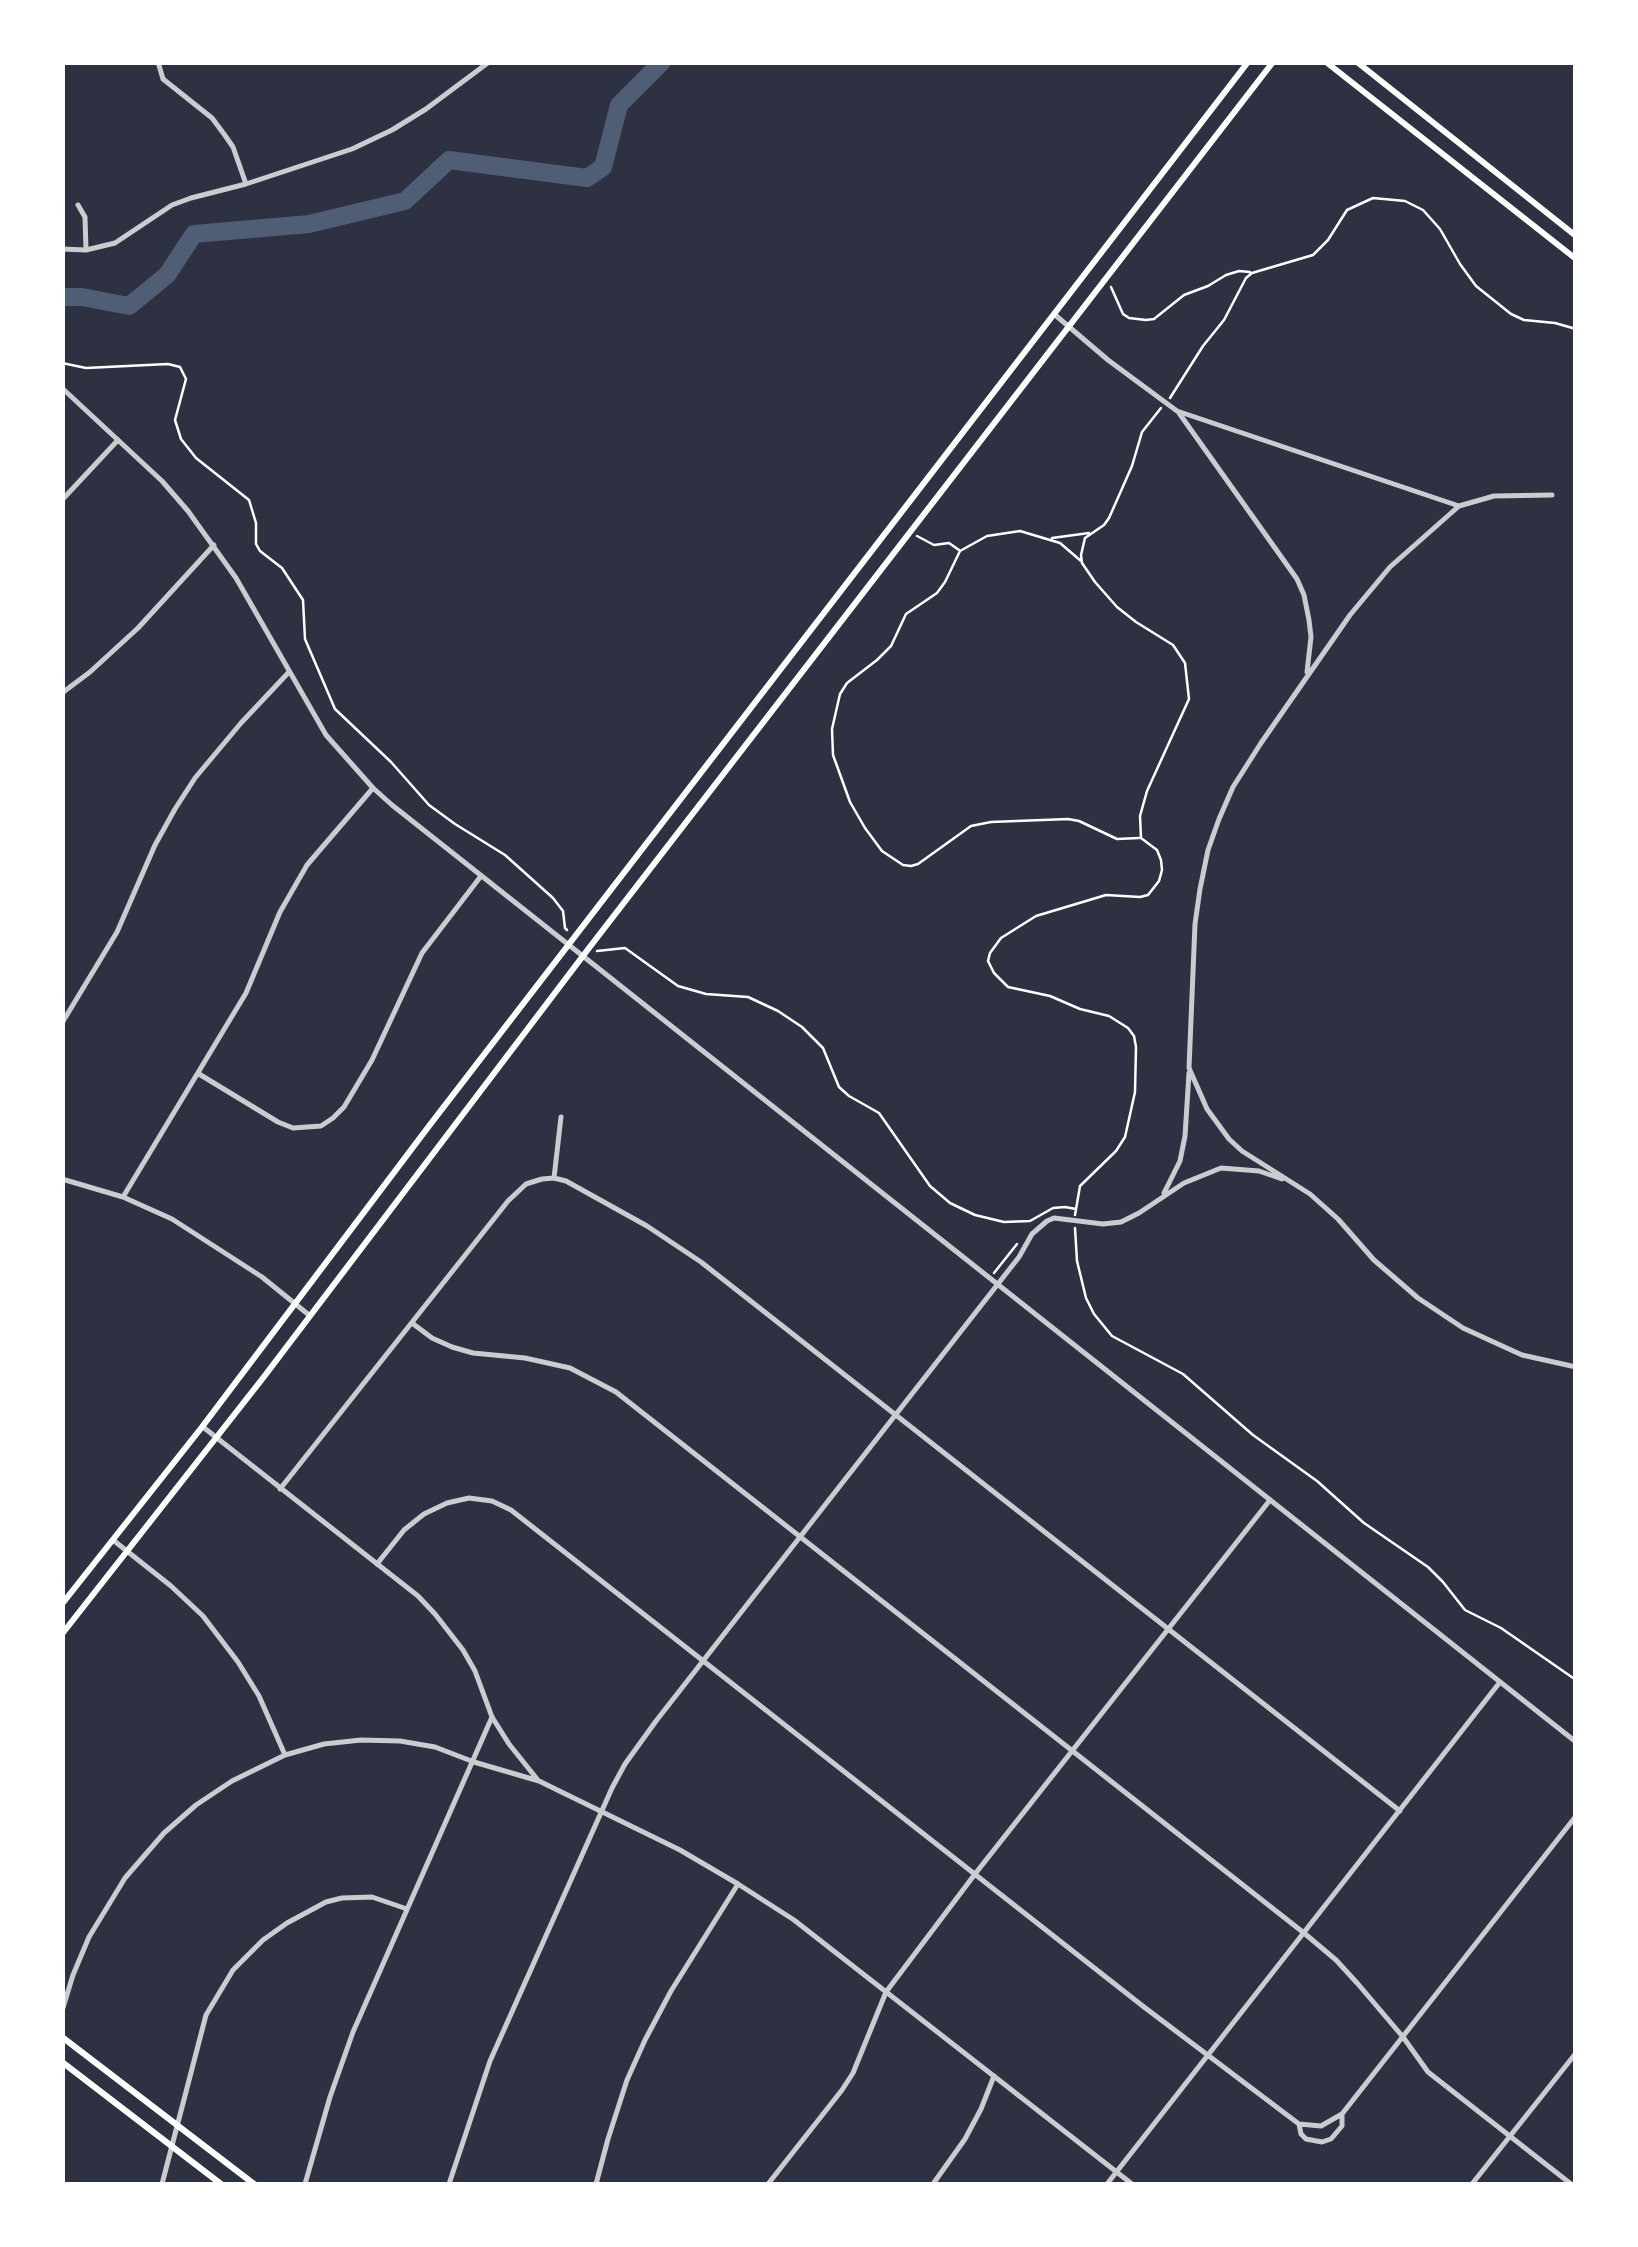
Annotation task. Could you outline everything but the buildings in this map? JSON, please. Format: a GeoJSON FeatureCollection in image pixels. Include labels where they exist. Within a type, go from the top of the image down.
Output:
{"type":"FeatureCollection","features":[{"type":"Feature","properties":{"kind":"main road"},"geometry":{"type":"LineString","coordinates":[[62,1604],[202,1427],[1248,62]]}},
{"type":"Feature","properties":{"kind":"main road"},"geometry":{"type":"LineString","coordinates":[[62,1634],[1272,62]]}},
{"type":"Feature","properties":{"kind":"main road"},"geometry":{"type":"LineString","coordinates":[[1326,62],[1576,259]]}},
{"type":"Feature","properties":{"kind":"main road"},"geometry":{"type":"LineString","coordinates":[[1357,62],[1576,236]]}},
{"type":"Feature","properties":{"kind":"main road"},"geometry":{"type":"LineString","coordinates":[[62,2037],[254,2184]]}},
{"type":"Feature","properties":{"kind":"main road"},"geometry":{"type":"LineString","coordinates":[[62,2062],[221,2184]]}},
{"type":"Feature","properties":{"kind":"street"},"geometry":{"type":"LineString","coordinates":[[158,62],[163,79],[212,118],[224,134],[233,147],[246,184]]}},
{"type":"Feature","properties":{"kind":"street"},"geometry":{"type":"LineString","coordinates":[[62,249],[86,250],[115,243],[172,205],[352,148],[426,110],[489,62]]}},
{"type":"Feature","properties":{"kind":"street"},"geometry":{"type":"LineString","coordinates":[[78,205],[85,217],[86,250]]}},
{"type":"Feature","properties":{"kind":"street"},"geometry":{"type":"LineString","coordinates":[[1054,314],[1177,411],[1459,506]]}},
{"type":"Feature","properties":{"kind":"street"},"geometry":{"type":"LineString","coordinates":[[62,388],[170,489],[214,545],[326,735],[373,788],[1576,1742]]}},
{"type":"Feature","properties":{"kind":"street"},"geometry":{"type":"LineString","coordinates":[[1177,411],[1297,579],[1304,595],[1311,637],[1307,676]]}},
{"type":"Feature","properties":{"kind":"street"},"geometry":{"type":"LineString","coordinates":[[62,500],[118,439]]}},
{"type":"Feature","properties":{"kind":"street"},"geometry":{"type":"LineString","coordinates":[[1163,1195],[1180,1161],[1185,1136],[1200,889],[1218,819],[1233,787],[1350,615],[1390,567],[1459,506],[1494,496],[1552,494]]}},
{"type":"Feature","properties":{"kind":"street"},"geometry":{"type":"LineString","coordinates":[[62,693],[138,628],[214,545]]}},
{"type":"Feature","properties":{"kind":"street"},"geometry":{"type":"LineString","coordinates":[[62,1023],[117,932],[175,809],[206,764],[288,672]]}},
{"type":"Feature","properties":{"kind":"street"},"geometry":{"type":"LineString","coordinates":[[124,1197],[246,993],[292,888],[307,864],[373,788]]}},
{"type":"Feature","properties":{"kind":"street"},"geometry":{"type":"LineString","coordinates":[[198,1074],[293,1128],[321,1126],[333,1118],[372,1060],[422,953],[481,876]]}},
{"type":"Feature","properties":{"kind":"street"},"geometry":{"type":"LineString","coordinates":[[1189,1068],[1218,1126],[1242,1151],[1310,1194],[1374,1260],[1418,1298],[1463,1328],[1522,1356],[1576,1367]]}},
{"type":"Feature","properties":{"kind":"street"},"geometry":{"type":"LineString","coordinates":[[554,1178],[562,1117]]}},
{"type":"Feature","properties":{"kind":"street"},"geometry":{"type":"LineString","coordinates":[[449,2184],[490,2061],[625,1764],[1019,1258],[1032,1234],[1047,1221],[1062,1218],[1103,1224],[1120,1222],[1163,1195],[1221,1168],[1240,1168],[1282,1178]]}},
{"type":"Feature","properties":{"kind":"street"},"geometry":{"type":"LineString","coordinates":[[280,1489],[516,1192],[526,1184],[554,1178],[582,1188],[701,1262],[1400,1811]]}},
{"type":"Feature","properties":{"kind":"street"},"geometry":{"type":"LineString","coordinates":[[62,1179],[124,1197],[172,1218],[262,1277],[309,1315]]}},
{"type":"Feature","properties":{"kind":"street"},"geometry":{"type":"LineString","coordinates":[[412,1323],[432,1338],[462,1350],[570,1368],[616,1392],[1304,1933],[1336,1960],[1428,2072],[1572,2184]]}},
{"type":"Feature","properties":{"kind":"street"},"geometry":{"type":"LineString","coordinates":[[202,1427],[418,1596],[463,1650],[492,1717],[539,1781]]}},
{"type":"Feature","properties":{"kind":"street"},"geometry":{"type":"LineString","coordinates":[[377,1564],[404,1530],[447,1503],[469,1498],[512,1510],[1299,2124],[1322,2126],[1342,2114],[1576,1816]]}},
{"type":"Feature","properties":{"kind":"street"},"geometry":{"type":"LineString","coordinates":[[768,2184],[853,2073],[886,1992],[1270,1500]]}},
{"type":"Feature","properties":{"kind":"street"},"geometry":{"type":"LineString","coordinates":[[112,1540],[203,1616],[260,1696],[286,1755]]}},
{"type":"Feature","properties":{"kind":"street"},"geometry":{"type":"LineString","coordinates":[[1107,2184],[1500,1682]]}},
{"type":"Feature","properties":{"kind":"street"},"geometry":{"type":"LineString","coordinates":[[305,2184],[353,2032],[492,1717]]}},
{"type":"Feature","properties":{"kind":"street"},"geometry":{"type":"LineString","coordinates":[[62,2011],[89,1937],[125,1878],[144,1854],[196,1805],[232,1781],[286,1755],[324,1744],[400,1741],[435,1747],[539,1781],[680,1850],[738,1884],[794,1920],[1132,2184]]}},
{"type":"Feature","properties":{"kind":"street"},"geometry":{"type":"LineString","coordinates":[[596,2184],[627,2080],[645,2040],[738,1884]]}},
{"type":"Feature","properties":{"kind":"street"},"geometry":{"type":"LineString","coordinates":[[162,2184],[206,2016],[233,1970],[263,1940],[307,1911],[342,1898],[372,1897],[407,1909]]}},
{"type":"Feature","properties":{"kind":"street"},"geometry":{"type":"LineString","coordinates":[[1472,2184],[1576,2053]]}},
{"type":"Feature","properties":{"kind":"street"},"geometry":{"type":"LineString","coordinates":[[933,2184],[966,2140],[994,2076]]}},
{"type":"Feature","properties":{"kind":"street"},"geometry":{"type":"LineString","coordinates":[[1299,2124],[1306,2139],[1322,2142],[1338,2133],[1342,2114]]}},
{"type":"Feature","properties":{"kind":"path"},"geometry":{"type":"LineString","coordinates":[[1110,286],[1123,314],[1146,320],[1162,314],[1184,295],[1232,272],[1252,272],[1313,255],[1328,240],[1346,210],[1373,198],[1405,201],[1423,210],[1432,218],[1468,277],[1502,308],[1524,320],[1576,329]]}},
{"type":"Feature","properties":{"kind":"path"},"geometry":{"type":"LineString","coordinates":[[1169,398],[1224,320],[1240,285],[1252,272]]}},
{"type":"Feature","properties":{"kind":"path"},"geometry":{"type":"LineString","coordinates":[[62,363],[86,368],[168,364],[180,367],[186,379],[176,420],[181,439],[196,458],[249,500],[260,552],[282,568],[303,600],[306,639],[335,709],[440,814],[505,854],[553,898],[563,911],[565,928]]}},
{"type":"Feature","properties":{"kind":"path"},"geometry":{"type":"LineString","coordinates":[[1051,538],[1097,531],[1108,518],[1132,466],[1145,426],[1162,408]]}},
{"type":"Feature","properties":{"kind":"path"},"geometry":{"type":"LineString","coordinates":[[595,952],[626,948],[678,986],[706,994],[748,997],[778,1011],[814,1036],[839,1087],[879,1113],[940,1196],[962,1210],[990,1220],[1030,1221],[1053,1208],[1076,1211],[1080,1186],[1125,1137],[1134,1092],[1136,1047],[1128,1028],[1110,1016],[1008,987],[994,973],[988,961],[990,952],[1001,938],[1036,916],[1106,895],[1148,895],[1158,881],[1161,860],[1157,850],[1141,838],[1117,839],[1080,821],[1068,820],[971,826],[911,866],[892,859],[873,841],[850,802],[833,756],[832,729],[840,694],[847,683],[891,646],[906,614],[937,593],[960,551],[987,536],[1005,532],[1029,532],[1051,538],[1072,551],[1117,607],[1173,645],[1185,663],[1189,699],[1147,791],[1140,816],[1141,838]]}},
{"type":"Feature","properties":{"kind":"path"},"geometry":{"type":"LineString","coordinates":[[1082,563],[1082,546],[1090,533]]}},
{"type":"Feature","properties":{"kind":"path"},"geometry":{"type":"LineString","coordinates":[[917,536],[960,551]]}},
{"type":"Feature","properties":{"kind":"path"},"geometry":{"type":"LineString","coordinates":[[1026,1230],[1030,1221]]}},
{"type":"Feature","properties":{"kind":"path"},"geometry":{"type":"LineString","coordinates":[[1075,1226],[1080,1278],[1094,1314],[1112,1336],[1183,1374],[1280,1456],[1428,1568],[1465,1610],[1501,1628],[1576,1680]]}},
{"type":"Feature","properties":{"kind":"path"},"geometry":{"type":"LineString","coordinates":[[996,1272],[1016,1246]]}},
{"type":"Feature","properties":{"kind":"waterway"},"geometry":{"type":"LineString","coordinates":[[62,297],[129,306],[167,275],[194,234],[309,224],[405,201],[449,160],[587,178],[603,167],[619,105],[662,62]]}}]}
